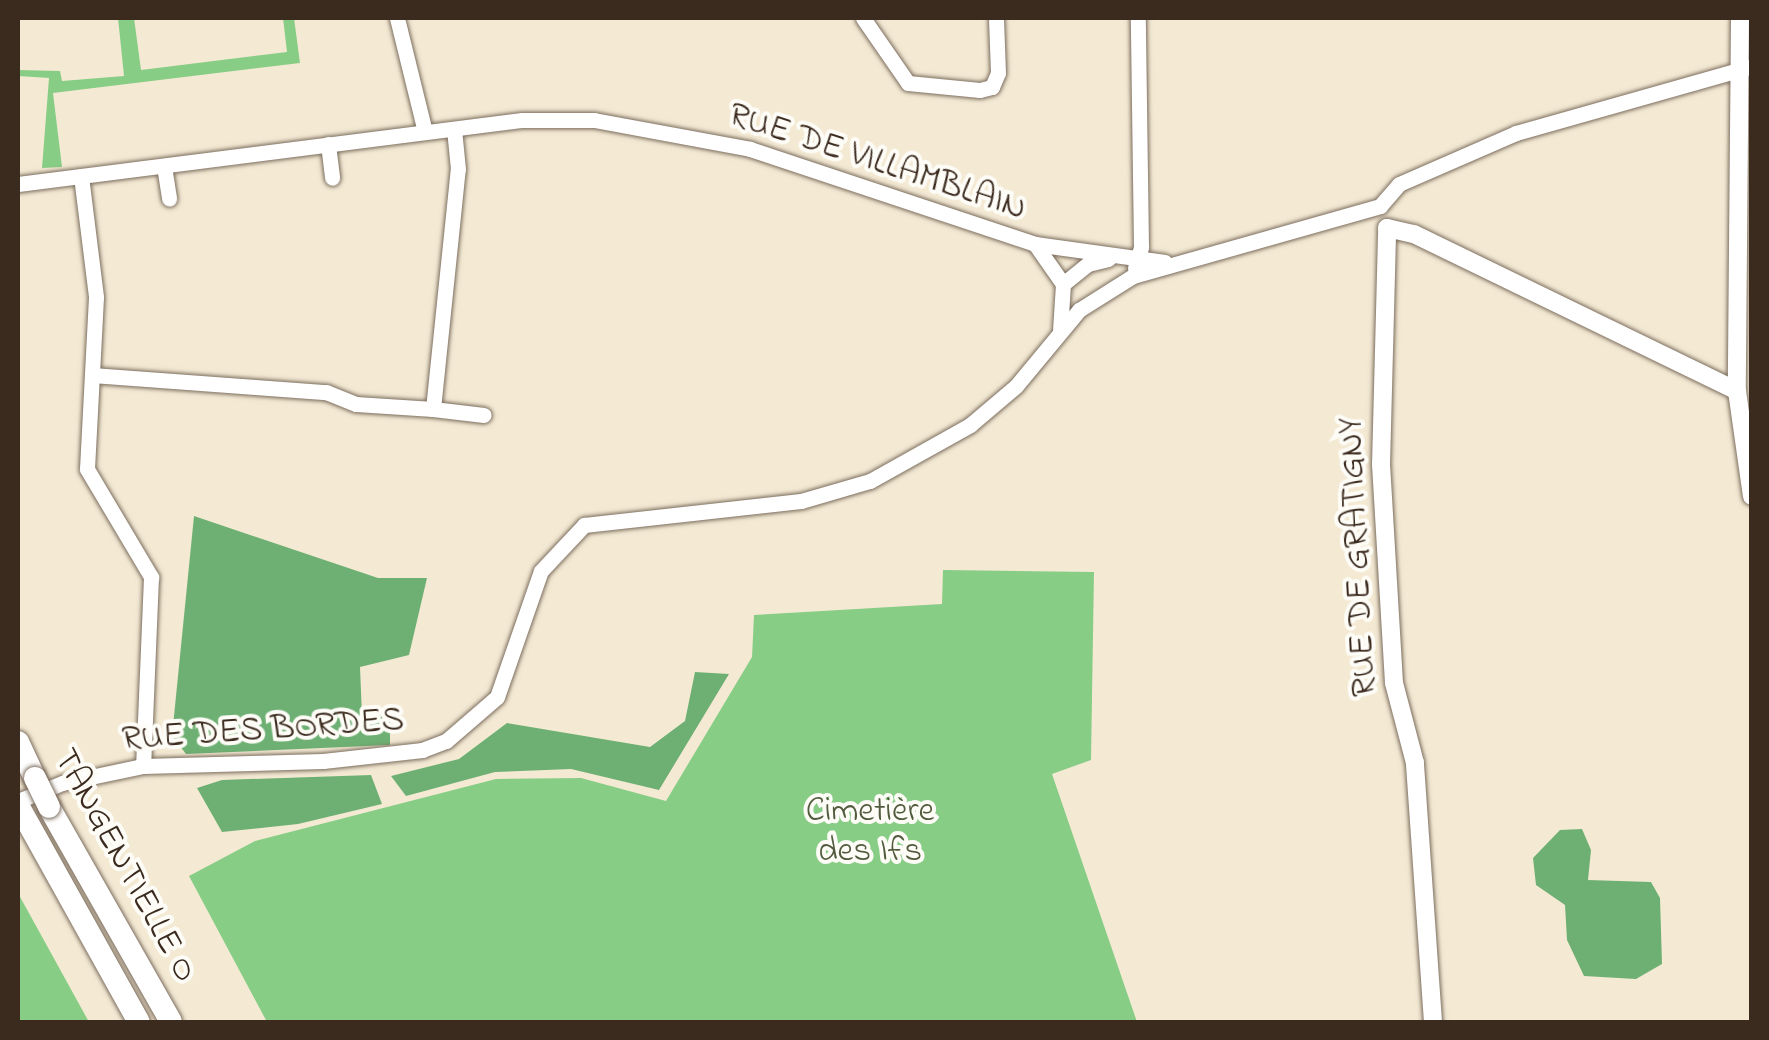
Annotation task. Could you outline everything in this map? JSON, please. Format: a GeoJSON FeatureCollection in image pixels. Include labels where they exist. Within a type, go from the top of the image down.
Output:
{"type":"FeatureCollection","features":[{"type":"Feature","properties":{"kind":"main road","name":"TANGENTIELLE O"},"geometry":{"type":"LineString","coordinates":[[18,742],[49,807],[171,1022]]}},
{"type":"Feature","properties":{"kind":"main road","name":"TANGENTIELLE O"},"geometry":{"type":"LineString","coordinates":[[19,807],[139,1022]]}},
{"type":"Feature","properties":{"kind":"street"},"geometry":{"type":"LineString","coordinates":[[398,18],[425,132]]}},
{"type":"Feature","properties":{"kind":"street"},"geometry":{"type":"LineString","coordinates":[[863,18],[908,84],[980,90],[992,87],[998,73],[996,18]]}},
{"type":"Feature","properties":{"kind":"street"},"geometry":{"type":"LineString","coordinates":[[1135,269],[1138,18]]}},
{"type":"Feature","properties":{"kind":"street"},"geometry":{"type":"LineString","coordinates":[[1740,18],[1747,68],[1744,392],[1752,496]]}},
{"type":"Feature","properties":{"kind":"street"},"geometry":{"type":"LineString","coordinates":[[1380,206],[1398,184],[1516,133],[1747,68]]}},
{"type":"Feature","properties":{"kind":"street","name":"RUE DE VILLAMBLAIN"},"geometry":{"type":"LineString","coordinates":[[18,184],[557,118],[682,134],[826,171],[1035,244],[1112,258],[1135,269],[1380,206]]}},
{"type":"Feature","properties":{"kind":"street"},"geometry":{"type":"LineString","coordinates":[[433,410],[458,169],[454,129]]}},
{"type":"Feature","properties":{"kind":"street"},"geometry":{"type":"LineString","coordinates":[[328,144],[332,178]]}},
{"type":"Feature","properties":{"kind":"street"},"geometry":{"type":"LineString","coordinates":[[164,166],[169,199]]}},
{"type":"Feature","properties":{"kind":"street"},"geometry":{"type":"LineString","coordinates":[[81,176],[96,297],[87,469],[151,576],[143,766]]}},
{"type":"Feature","properties":{"kind":"street","name":"RUE DE GRATIGNY"},"geometry":{"type":"LineString","coordinates":[[1380,206],[1387,228],[1381,465],[1394,683],[1415,763],[1433,1022]]}},
{"type":"Feature","properties":{"kind":"street"},"geometry":{"type":"LineString","coordinates":[[1387,228],[1414,234],[1744,392]]}},
{"type":"Feature","properties":{"kind":"street"},"geometry":{"type":"LineString","coordinates":[[1035,244],[1063,284],[1065,311],[1055,342]]}},
{"type":"Feature","properties":{"kind":"street"},"geometry":{"type":"LineString","coordinates":[[1063,284],[1088,264],[1112,258]]}},
{"type":"Feature","properties":{"kind":"street","name":"RUE DES BORDES"},"geometry":{"type":"LineString","coordinates":[[19,807],[62,783],[143,766],[323,761],[422,750],[446,741],[496,697],[541,571],[584,524],[801,501],[870,481],[970,425],[1055,342],[1079,310],[1135,269]]}},
{"type":"Feature","properties":{"kind":"street"},"geometry":{"type":"LineString","coordinates":[[92,374],[326,392],[356,404],[484,415]]}},
{"type":"Feature","properties":{"kind":"green space"},"geometry":{"type":"Polygon","coordinates":[[[118,18],[134,18],[141,70],[287,52],[283,18],[294,18],[300,63],[53,93],[62,167],[42,168],[49,78],[18,76],[18,70],[60,71],[62,81],[124,76],[118,18]]]}},
{"type":"Feature","properties":{"kind":"green space"},"geometry":{"type":"Polygon","coordinates":[[[194,516],[378,578],[427,578],[409,655],[360,667],[362,716],[390,717],[390,745],[186,754],[172,736],[194,516]]]}},
{"type":"Feature","properties":{"kind":"green space","name":"Cimetière des Ifs"},"geometry":{"type":"Polygon","coordinates":[[[943,570],[1094,572],[1091,760],[1052,774],[1137,1022],[267,1022],[189,876],[255,841],[496,779],[581,778],[666,801],[752,657],[754,615],[942,604],[943,570]]]}},
{"type":"Feature","properties":{"kind":"green space"},"geometry":{"type":"Polygon","coordinates":[[[695,672],[729,674],[659,790],[571,769],[495,772],[406,796],[391,776],[459,759],[507,723],[650,747],[685,721],[695,672]]]}},
{"type":"Feature","properties":{"kind":"green space"},"geometry":{"type":"Polygon","coordinates":[[[371,775],[382,804],[298,824],[222,832],[197,788],[222,780],[371,775]]]}},
{"type":"Feature","properties":{"kind":"green space"},"geometry":{"type":"Polygon","coordinates":[[[1582,829],[1591,850],[1588,880],[1651,882],[1660,898],[1662,964],[1636,979],[1584,976],[1567,940],[1565,905],[1536,885],[1533,858],[1560,830],[1582,829]]]}},
{"type":"Feature","properties":{"kind":"green space"},"geometry":{"type":"Polygon","coordinates":[[[18,891],[19,895],[89,1022],[18,1022],[18,891]]]}}]}
